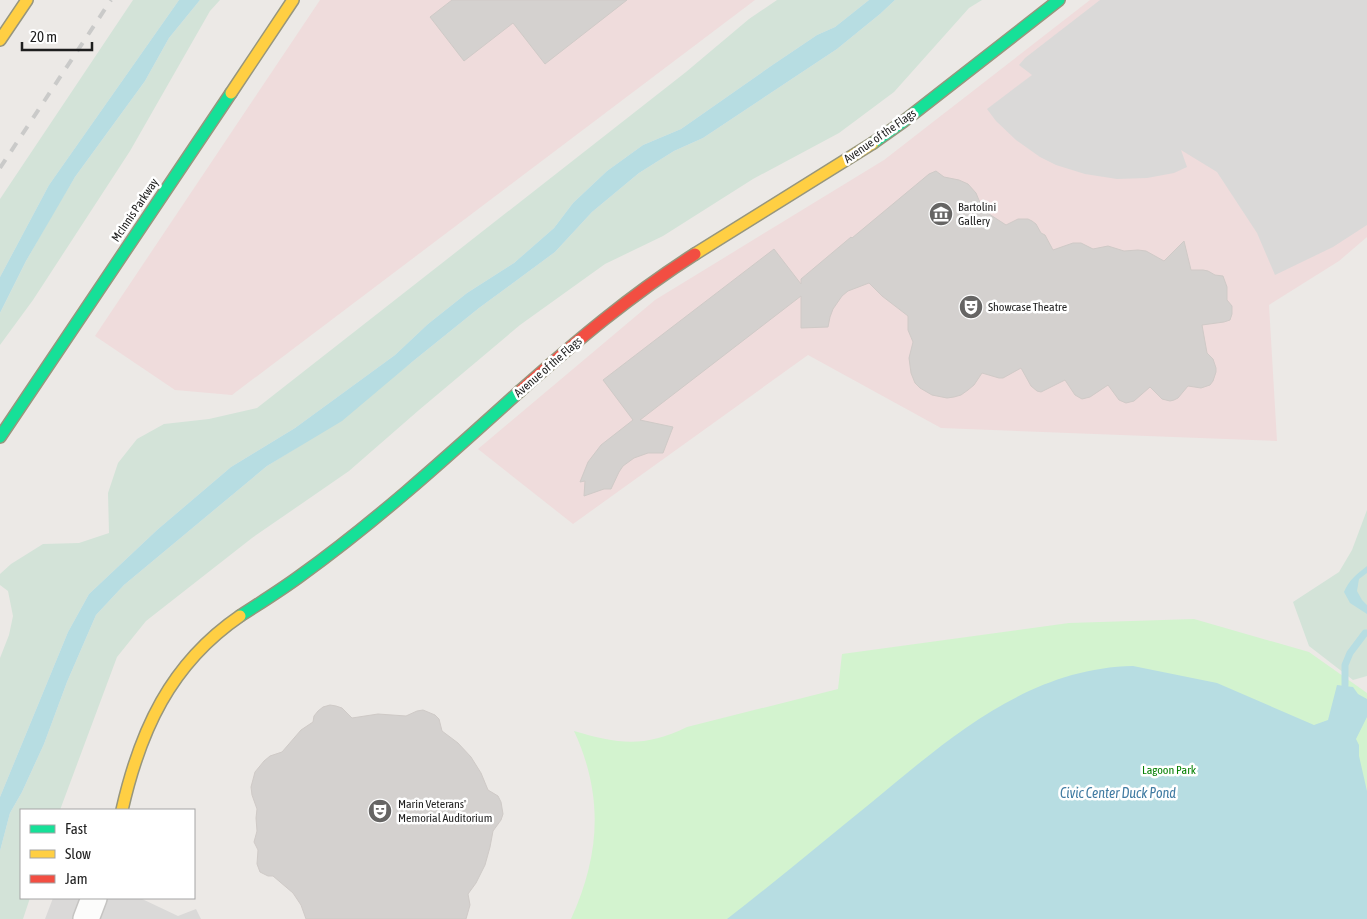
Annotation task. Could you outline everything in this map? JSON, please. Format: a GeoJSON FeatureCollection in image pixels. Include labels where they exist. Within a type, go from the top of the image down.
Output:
{"type":"FeatureCollection","features":[{"type":"Feature","properties":{"kind":"street"},"geometry":{"type":"LineString","coordinates":[[0,40],[27,0]]}},
{"type":"Feature","properties":{"kind":"street","name":"McInnis Parkway"},"geometry":{"type":"LineString","coordinates":[[0,437],[293,0]]}},
{"type":"Feature","properties":{"kind":"street","name":"Avenue of the Flags"},"geometry":{"type":"LineString","coordinates":[[122,809],[133,762],[160,703],[184,668],[215,636],[238,618],[289,584],[390,506],[570,347],[633,297],[702,249],[882,137],[1059,0]]}},
{"type":"Feature","properties":{"kind":"street"},"geometry":{"type":"LineString","coordinates":[[86,919],[94,899]]}},
{"type":"Feature","properties":{"kind":"shaded area"},"geometry":{"type":"Polygon","coordinates":[[[320,0],[755,0],[232,395],[175,390],[95,336],[320,0]]]}},
{"type":"Feature","properties":{"kind":"shaded area"},"geometry":{"type":"Polygon","coordinates":[[[1090,0],[1367,0],[1367,237],[1339,261],[1269,305],[1277,441],[941,428],[808,355],[573,524],[478,449],[655,300],[884,160],[1090,0]]]}},
{"type":"Feature","properties":{"kind":"shaded area"},"geometry":{"type":"Polygon","coordinates":[[[1100,0],[1367,0],[1367,225],[1333,247],[1275,275],[1257,233],[1217,172],[1181,150],[1187,167],[1174,173],[1147,178],[1117,179],[1085,174],[1056,165],[1040,157],[1016,140],[996,121],[987,109],[1032,75],[1019,65],[1025,58],[1100,0]]]}},
{"type":"Feature","properties":{"kind":"shaded area"},"geometry":{"type":"Polygon","coordinates":[[[53,899],[142,899],[178,916],[196,909],[201,919],[45,919],[53,899]]]}},
{"type":"Feature","properties":{"kind":"green space"},"geometry":{"type":"Polygon","coordinates":[[[133,0],[179,0],[49,185],[0,277],[0,199],[133,0]]]}},
{"type":"Feature","properties":{"kind":"green space"},"geometry":{"type":"Polygon","coordinates":[[[200,0],[220,0],[210,11],[130,151],[33,300],[0,345],[0,313],[26,261],[55,210],[75,177],[145,81],[169,38],[200,0]]]}},
{"type":"Feature","properties":{"kind":"green space"},"geometry":{"type":"Polygon","coordinates":[[[777,0],[869,0],[835,27],[817,35],[681,129],[643,145],[607,171],[573,203],[554,228],[514,263],[467,293],[428,324],[395,355],[295,428],[231,467],[157,530],[89,594],[68,632],[0,797],[0,658],[9,635],[13,616],[8,591],[0,585],[0,574],[11,564],[43,544],[79,543],[109,533],[108,493],[118,463],[137,439],[164,424],[209,419],[257,408],[686,72],[749,19],[777,0]]]}},
{"type":"Feature","properties":{"kind":"green space"},"geometry":{"type":"Polygon","coordinates":[[[895,0],[982,0],[969,8],[894,92],[839,133],[753,179],[663,236],[605,264],[520,325],[349,471],[252,538],[146,621],[117,657],[60,809],[20,809],[20,899],[30,899],[23,919],[0,919],[0,851],[10,813],[44,744],[67,682],[96,615],[124,585],[267,466],[301,445],[555,252],[592,212],[639,173],[674,151],[703,138],[837,49],[895,0]]]}},
{"type":"Feature","properties":{"kind":"green space"},"geometry":{"type":"Polygon","coordinates":[[[1367,510],[1367,676],[1353,680],[1309,646],[1293,602],[1339,572],[1352,550],[1367,510]]]}},
{"type":"Feature","properties":{"kind":"green space","name":"Lagoon Park"},"geometry":{"type":"Polygon","coordinates":[[[1194,619],[1309,652],[1367,693],[1367,919],[571,919],[588,872],[593,849],[595,825],[590,779],[584,755],[574,731],[618,741],[644,741],[672,734],[687,727],[838,689],[842,654],[1069,623],[1194,619]]]}},
{"type":"Feature","properties":{"kind":"water"},"geometry":{"type":"Polygon","coordinates":[[[179,0],[200,0],[169,38],[145,81],[75,177],[26,261],[0,313],[0,277],[49,185],[179,0]]]}},
{"type":"Feature","properties":{"kind":"water"},"geometry":{"type":"Polygon","coordinates":[[[869,0],[895,0],[837,49],[703,138],[674,151],[639,173],[592,212],[555,252],[479,308],[342,421],[267,466],[124,585],[96,615],[67,682],[44,744],[10,813],[0,851],[0,797],[68,632],[89,594],[157,530],[231,467],[295,428],[395,355],[428,324],[467,293],[514,263],[554,228],[573,203],[607,171],[643,145],[681,129],[817,35],[835,27],[869,0]]]}},
{"type":"Feature","properties":{"kind":"water"},"geometry":{"type":"Polygon","coordinates":[[[1367,566],[1367,573],[1359,579],[1357,591],[1367,605],[1367,614],[1350,603],[1344,592],[1351,581],[1367,566]]]}},
{"type":"Feature","properties":{"kind":"water","name":"Civic Center Duck Pond"},"geometry":{"type":"Polygon","coordinates":[[[1133,666],[1217,683],[1314,725],[1328,720],[1337,685],[1353,687],[1358,694],[1367,699],[1367,717],[1356,739],[1359,745],[1359,756],[1367,791],[1367,919],[727,919],[930,754],[992,711],[1024,693],[1059,679],[1095,670],[1133,666]]]}},
{"type":"Feature","properties":{"kind":"building"},"geometry":{"type":"Polygon","coordinates":[[[452,0],[627,0],[545,64],[513,23],[464,61],[430,17],[452,0]]]}},
{"type":"Feature","properties":{"kind":"building"},"geometry":{"type":"Polygon","coordinates":[[[936,171],[944,177],[968,184],[976,193],[983,210],[1006,225],[1018,219],[1032,221],[1041,233],[1045,235],[1053,250],[1073,243],[1081,243],[1093,249],[1108,246],[1124,251],[1146,251],[1164,261],[1184,241],[1191,270],[1203,270],[1223,276],[1227,287],[1227,300],[1232,306],[1230,320],[1202,325],[1207,353],[1213,359],[1216,368],[1210,385],[1201,388],[1188,386],[1178,398],[1170,401],[1162,399],[1150,387],[1134,401],[1126,403],[1119,400],[1108,385],[1090,397],[1082,399],[1075,395],[1065,380],[1041,392],[1037,391],[1031,386],[1021,368],[1003,378],[982,373],[974,385],[961,395],[947,398],[932,395],[915,383],[911,373],[909,358],[913,342],[908,330],[908,316],[882,296],[869,283],[848,291],[842,296],[833,309],[828,327],[801,328],[801,296],[640,420],[673,427],[663,453],[648,453],[634,458],[623,466],[611,489],[604,489],[584,496],[585,481],[580,482],[588,462],[601,445],[633,420],[603,380],[774,249],[801,284],[801,279],[851,237],[929,174],[936,171]]]}},
{"type":"Feature","properties":{"kind":"building","name":"Marin Veterans' Memorial Auditorium"},"geometry":{"type":"Polygon","coordinates":[[[330,705],[342,708],[352,718],[378,714],[406,716],[423,710],[435,715],[439,719],[442,731],[458,743],[471,757],[481,773],[488,790],[498,796],[503,814],[493,831],[485,865],[468,894],[470,905],[466,919],[306,919],[301,905],[293,893],[273,876],[260,872],[257,864],[258,850],[254,842],[257,831],[257,809],[251,787],[255,772],[270,756],[282,752],[301,730],[313,722],[314,716],[318,711],[330,705]]]}},
{"type":"Feature","properties":{"kind":"waterway"},"geometry":{"type":"LineString","coordinates":[[1345,685],[1345,665],[1350,653],[1365,633],[1367,633]]}},
{"type":"Feature","properties":{"kind":"railway"},"geometry":{"type":"LineString","coordinates":[[0,168],[111,0]]}},
{"type":"Feature","properties":{"kind":"traffic: fast"},"geometry":{"type":"LineString","coordinates":[[873,143],[1059,0]]}},
{"type":"Feature","properties":{"kind":"traffic: fast"},"geometry":{"type":"LineString","coordinates":[[0,437],[231,93]]}},
{"type":"Feature","properties":{"kind":"traffic: fast"},"geometry":{"type":"LineString","coordinates":[[240,616],[329,555],[413,487],[520,391]]}},
{"type":"Feature","properties":{"kind":"traffic: slow"},"geometry":{"type":"LineString","coordinates":[[0,40],[27,0]]}},
{"type":"Feature","properties":{"kind":"traffic: slow"},"geometry":{"type":"LineString","coordinates":[[231,93],[293,0]]}},
{"type":"Feature","properties":{"kind":"traffic: slow"},"geometry":{"type":"LineString","coordinates":[[695,254],[873,143]]}},
{"type":"Feature","properties":{"kind":"traffic: slow"},"geometry":{"type":"LineString","coordinates":[[122,809],[138,753],[162,701],[195,655],[240,616]]}},
{"type":"Feature","properties":{"kind":"traffic: jam"},"geometry":{"type":"LineString","coordinates":[[520,391],[604,319],[649,285],[695,254]]}},
{"type":"Feature","properties":{"kind":"place","name":"Bartolini Gallery"},"geometry":{"type":"Point","coordinates":[941,214]}},
{"type":"Feature","properties":{"kind":"place","name":"Showcase Theatre"},"geometry":{"type":"Point","coordinates":[971,307]}},
{"type":"Feature","properties":{"kind":"place","name":"Marin Veterans' Memorial Auditorium"},"geometry":{"type":"Point","coordinates":[380,811]}}]}
